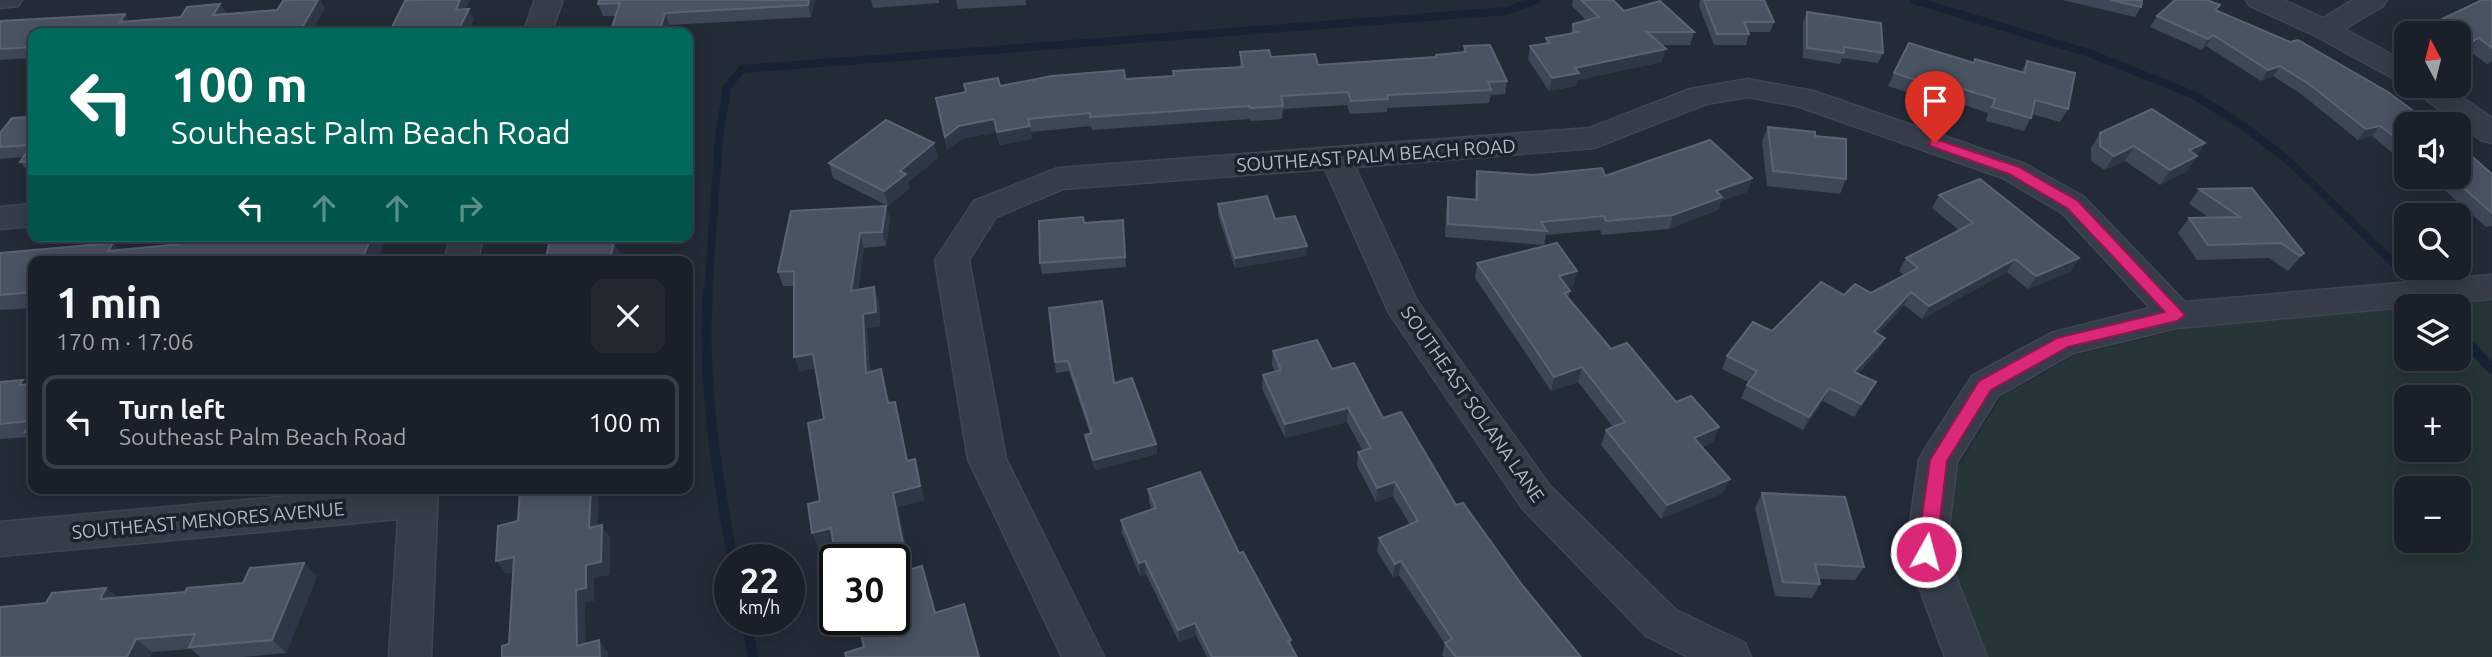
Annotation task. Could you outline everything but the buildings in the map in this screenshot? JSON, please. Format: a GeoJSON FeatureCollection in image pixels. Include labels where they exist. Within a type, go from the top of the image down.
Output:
{"type":"FeatureCollection","features":[{"type":"Feature","properties":{"kind":"street"},"geometry":{"type":"LineString","coordinates":[[0,1],[8,0]]}},
{"type":"Feature","properties":{"kind":"street"},"geometry":{"type":"LineString","coordinates":[[539,28],[550,0]]}},
{"type":"Feature","properties":{"kind":"street"},"geometry":{"type":"LineString","coordinates":[[2260,0],[2324,29],[2394,67]]}},
{"type":"Feature","properties":{"kind":"street"},"geometry":{"type":"LineString","coordinates":[[2324,29],[2374,0]]}},
{"type":"Feature","properties":{"kind":"street","name":"SOUTHEAST PALM BEACH ROAD"},"geometry":{"type":"LineString","coordinates":[[1083,657],[988,459],[952,260],[985,209],[1058,179],[1594,138],[1700,96],[1748,88],[1803,97],[2014,171],[2073,205],[2177,315]]}},
{"type":"Feature","properties":{"kind":"street"},"geometry":{"type":"LineString","coordinates":[[2443,98],[2492,133]]}},
{"type":"Feature","properties":{"kind":"street","name":"SOUTHEAST SOLANA LANE"},"geometry":{"type":"LineString","coordinates":[[1336,159],[1401,304],[1536,497],[1661,623],[1730,657]]}},
{"type":"Feature","properties":{"kind":"street"},"geometry":{"type":"LineString","coordinates":[[0,218],[28,215]]}},
{"type":"Feature","properties":{"kind":"street"},"geometry":{"type":"LineString","coordinates":[[1966,657],[1926,552],[1938,460],[1985,386],[2063,342],[2177,315],[2492,287]]}},
{"type":"Feature","properties":{"kind":"street"},"geometry":{"type":"LineString","coordinates":[[410,657],[418,495]]}},
{"type":"Feature","properties":{"kind":"street","name":"SOUTHEAST MENORES AVENUE"},"geometry":{"type":"LineString","coordinates":[[0,539],[418,495]]}},
{"type":"Feature","properties":{"kind":"shaded area"},"geometry":{"type":"Polygon","coordinates":[[[2492,301],[2492,657],[1986,657],[1947,557],[1957,469],[2001,397],[2076,355],[2188,328],[2394,309],[2394,371],[2471,371],[2471,303],[2492,301]]]}},
{"type":"Feature","properties":{"kind":"waterway"},"geometry":{"type":"LineString","coordinates":[[708,293],[719,137],[727,87],[742,69],[1507,11],[1536,0]]}},
{"type":"Feature","properties":{"kind":"waterway"},"geometry":{"type":"LineString","coordinates":[[1913,0],[2089,53],[2194,95],[2245,127],[2291,163],[2394,263]]}},
{"type":"Feature","properties":{"kind":"waterway"},"geometry":{"type":"LineString","coordinates":[[708,292],[709,393],[730,544]]}},
{"type":"Feature","properties":{"kind":"waterway"},"geometry":{"type":"LineString","coordinates":[[2471,347],[2492,369]]}},
{"type":"Feature","properties":{"kind":"waterway"},"geometry":{"type":"LineString","coordinates":[[749,635],[753,657]]}},
{"type":"Feature","properties":{"kind":"route"},"geometry":{"type":"LineString","coordinates":[[1926,552],[1938,460],[1985,386],[2063,342],[2177,315],[2073,205],[2014,171],[1935,143]]}}]}
